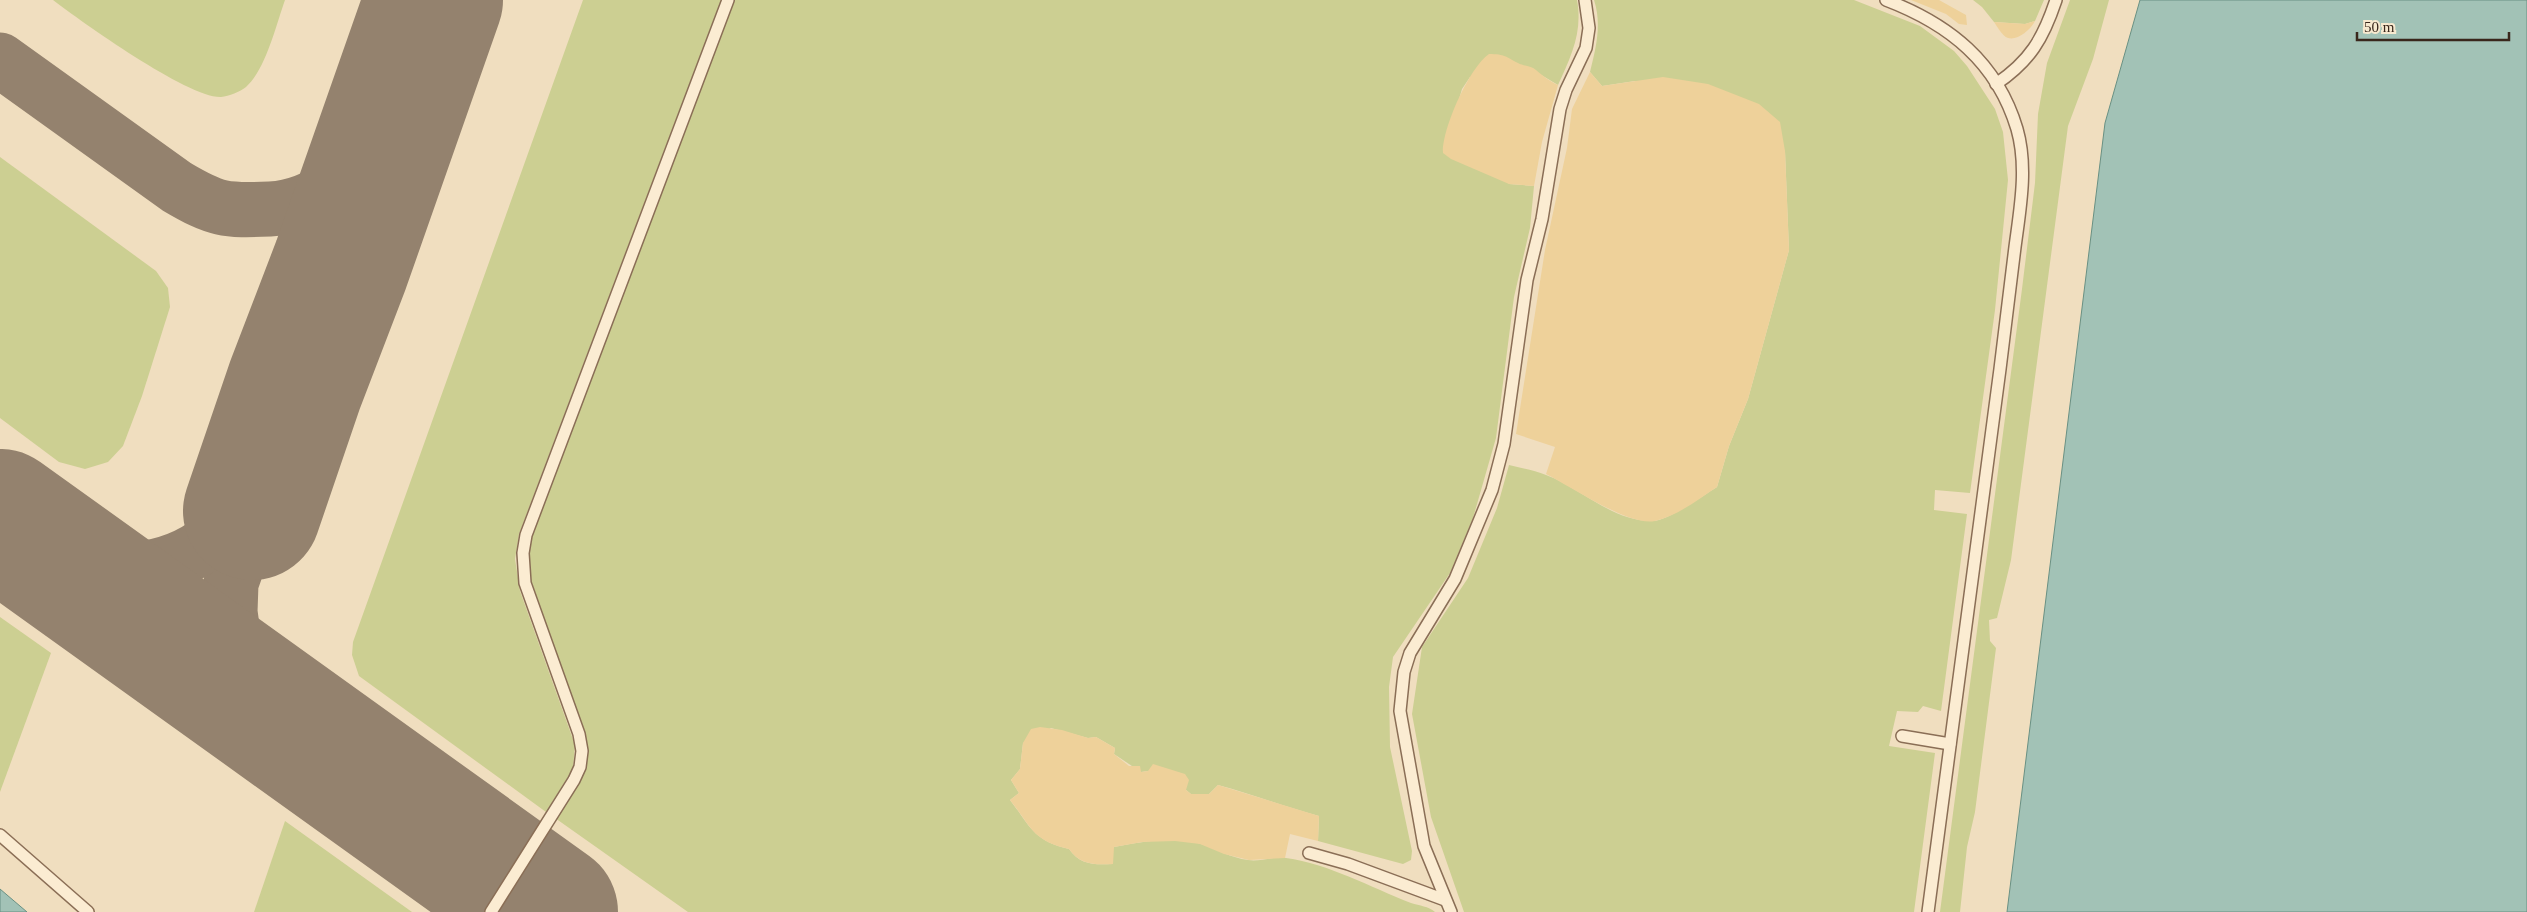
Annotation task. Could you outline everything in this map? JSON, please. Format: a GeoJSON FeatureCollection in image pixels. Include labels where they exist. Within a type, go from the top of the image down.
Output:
{"type":"FeatureCollection","features":[{"type":"Feature","properties":{"kind":"lane"},"geometry":{"type":"LineString","coordinates":[[490,912],[574,780],[580,767],[582,751],[571,709],[525,583],[523,552],[526,535],[728,0]]}},
{"type":"Feature","properties":{"kind":"lane"},"geometry":{"type":"LineString","coordinates":[[1452,912],[1445,900],[1423,837],[1400,711],[1404,672],[1410,653],[1455,579],[1492,490],[1504,444],[1527,280],[1542,219],[1560,109],[1566,90],[1586,48],[1589,28],[1585,0]]}},
{"type":"Feature","properties":{"kind":"lane"},"geometry":{"type":"LineString","coordinates":[[1886,0],[1913,10],[1956,36],[1972,52],[1996,84],[2008,106],[2018,131],[2023,180],[1928,912]]}},
{"type":"Feature","properties":{"kind":"lane"},"geometry":{"type":"LineString","coordinates":[[1996,84],[2018,69],[2032,53],[2048,24],[2056,0]]}},
{"type":"Feature","properties":{"kind":"lane"},"geometry":{"type":"LineString","coordinates":[[1902,736],[1950,744]]}},
{"type":"Feature","properties":{"kind":"lane"},"geometry":{"type":"LineString","coordinates":[[0,835],[88,912]]}},
{"type":"Feature","properties":{"kind":"lane"},"geometry":{"type":"LineString","coordinates":[[1308,853],[1348,864],[1445,900]]}},
{"type":"Feature","properties":{"kind":"green space"},"geometry":{"type":"Polygon","coordinates":[[[53,0],[285,0],[270,46],[253,79],[241,91],[221,97],[205,94],[161,73],[110,41],[53,0]]]}},
{"type":"Feature","properties":{"kind":"green space"},"geometry":{"type":"Polygon","coordinates":[[[583,0],[721,0],[519,534],[515,559],[520,591],[575,745],[573,769],[546,812],[359,676],[352,655],[353,642],[583,0]]]}},
{"type":"Feature","properties":{"kind":"green space"},"geometry":{"type":"Polygon","coordinates":[[[733,0],[1577,0],[1578,23],[1575,44],[1558,85],[1538,73],[1470,77],[1462,89],[1455,113],[1509,184],[1534,186],[1530,228],[1514,297],[1496,438],[1473,518],[1450,573],[1393,657],[1389,687],[1390,747],[1412,851],[1411,860],[1403,864],[1318,841],[1319,816],[1218,785],[1209,794],[1191,794],[1186,790],[1186,786],[1148,771],[1141,772],[1114,754],[1115,748],[1096,737],[1088,738],[1051,728],[1023,743],[1020,769],[1011,780],[1019,793],[1010,800],[1028,825],[1047,842],[1069,849],[1078,858],[1088,863],[1113,864],[1110,851],[1114,847],[1135,843],[1180,840],[1201,844],[1242,859],[1286,858],[1318,865],[1411,903],[1427,907],[1435,912],[688,912],[555,818],[586,740],[530,577],[528,561],[533,531],[733,0]]]}},
{"type":"Feature","properties":{"kind":"green space"},"geometry":{"type":"Polygon","coordinates":[[[1594,0],[1854,0],[1920,26],[1954,51],[1967,66],[1995,109],[2003,132],[2008,180],[1995,310],[1970,493],[1935,490],[1934,510],[1967,514],[1941,711],[1923,706],[1918,712],[1897,711],[1889,746],[1935,753],[1914,912],[1464,912],[1431,817],[1412,714],[1422,647],[1468,578],[1497,508],[1509,465],[1546,475],[1611,510],[1638,520],[1653,521],[1667,517],[1717,487],[1729,446],[1748,399],[1789,250],[1785,151],[1635,81],[1602,86],[1590,72],[1598,27],[1594,0]]]}},
{"type":"Feature","properties":{"kind":"green space"},"geometry":{"type":"Polygon","coordinates":[[[1973,0],[2044,0],[2035,21],[2025,24],[1994,22],[1982,7],[1973,0]]]}},
{"type":"Feature","properties":{"kind":"green space"},"geometry":{"type":"Polygon","coordinates":[[[2070,0],[2109,0],[2093,59],[2068,126],[2011,560],[1997,618],[1989,620],[1990,641],[1996,648],[1975,812],[1967,847],[1960,912],[1940,912],[2022,289],[2035,183],[2038,114],[2047,63],[2070,0]]]}},
{"type":"Feature","properties":{"kind":"green space"},"geometry":{"type":"Polygon","coordinates":[[[0,157],[156,271],[168,288],[170,307],[142,396],[123,446],[108,462],[85,469],[59,462],[0,418],[0,157]]]}},
{"type":"Feature","properties":{"kind":"green space"},"geometry":{"type":"Polygon","coordinates":[[[0,617],[51,653],[0,792],[0,617]]]}},
{"type":"Feature","properties":{"kind":"green space"},"geometry":{"type":"Polygon","coordinates":[[[285,821],[412,912],[254,912],[285,821]]]}},
{"type":"Feature","properties":{"kind":"sand"},"geometry":{"type":"Polygon","coordinates":[[[1911,0],[1939,0],[1966,15],[1967,25],[1959,24],[1946,14],[1911,0]]]}},
{"type":"Feature","properties":{"kind":"sand"},"geometry":{"type":"Polygon","coordinates":[[[2035,21],[2024,34],[2016,38],[2008,38],[1994,22],[2025,24],[2035,21]]]}},
{"type":"Feature","properties":{"kind":"sand"},"geometry":{"type":"Polygon","coordinates":[[[1489,54],[1502,55],[1532,68],[1558,85],[1542,142],[1534,186],[1509,184],[1451,159],[1443,153],[1447,129],[1458,100],[1473,72],[1489,54]]]}},
{"type":"Feature","properties":{"kind":"sand"},"geometry":{"type":"Polygon","coordinates":[[[1590,72],[1602,86],[1663,77],[1708,84],[1759,104],[1780,122],[1785,151],[1789,250],[1748,399],[1729,446],[1717,487],[1680,511],[1655,521],[1631,518],[1616,512],[1546,474],[1555,447],[1516,434],[1545,250],[1567,148],[1572,109],[1590,72]]]}},
{"type":"Feature","properties":{"kind":"sand"},"geometry":{"type":"Polygon","coordinates":[[[1040,727],[1062,730],[1088,738],[1096,737],[1115,748],[1114,754],[1129,766],[1140,766],[1141,772],[1148,771],[1153,764],[1185,774],[1189,780],[1186,790],[1191,794],[1209,794],[1218,785],[1319,816],[1318,841],[1290,834],[1285,858],[1249,860],[1224,854],[1200,844],[1175,841],[1142,842],[1114,847],[1113,864],[1094,864],[1083,861],[1069,849],[1047,842],[1040,837],[1028,825],[1010,800],[1019,793],[1011,780],[1020,769],[1023,743],[1031,729],[1040,727]]]}},
{"type":"Feature","properties":{"kind":"shaded area"},"geometry":{"type":"Polygon","coordinates":[[[2140,0],[2527,0],[2527,912],[2007,912],[2105,123],[2140,0]]]}},
{"type":"Feature","properties":{"kind":"shaded area"},"geometry":{"type":"Polygon","coordinates":[[[0,889],[27,912],[0,912],[0,889]]]}},
{"type":"Feature","properties":{"kind":"taxiway"},"geometry":{"type":"LineString","coordinates":[[0,60],[190,195],[212,205],[231,209],[287,207],[304,202],[335,185],[349,174],[371,147],[383,126],[428,0]]}},
{"type":"Feature","properties":{"kind":"taxiway"},"geometry":{"type":"LineString","coordinates":[[290,387],[321,301],[341,265]]}},
{"type":"Feature","properties":{"kind":"taxiway"},"geometry":{"type":"LineString","coordinates":[[307,353],[300,387],[231,583],[230,612],[234,641],[244,668],[276,709],[450,841]]}},
{"type":"Feature","properties":{"kind":"taxiway"},"geometry":{"type":"LineString","coordinates":[[0,510],[38,540],[62,555],[82,563],[124,570],[146,568],[167,563],[205,545],[222,531],[252,491]]}},
{"type":"Feature","properties":{"kind":"runway"},"geometry":{"type":"LineString","coordinates":[[252,511],[295,385],[341,265],[434,0]]}},
{"type":"Feature","properties":{"kind":"runway"},"geometry":{"type":"LineString","coordinates":[[0,518],[549,912]]}}]}
